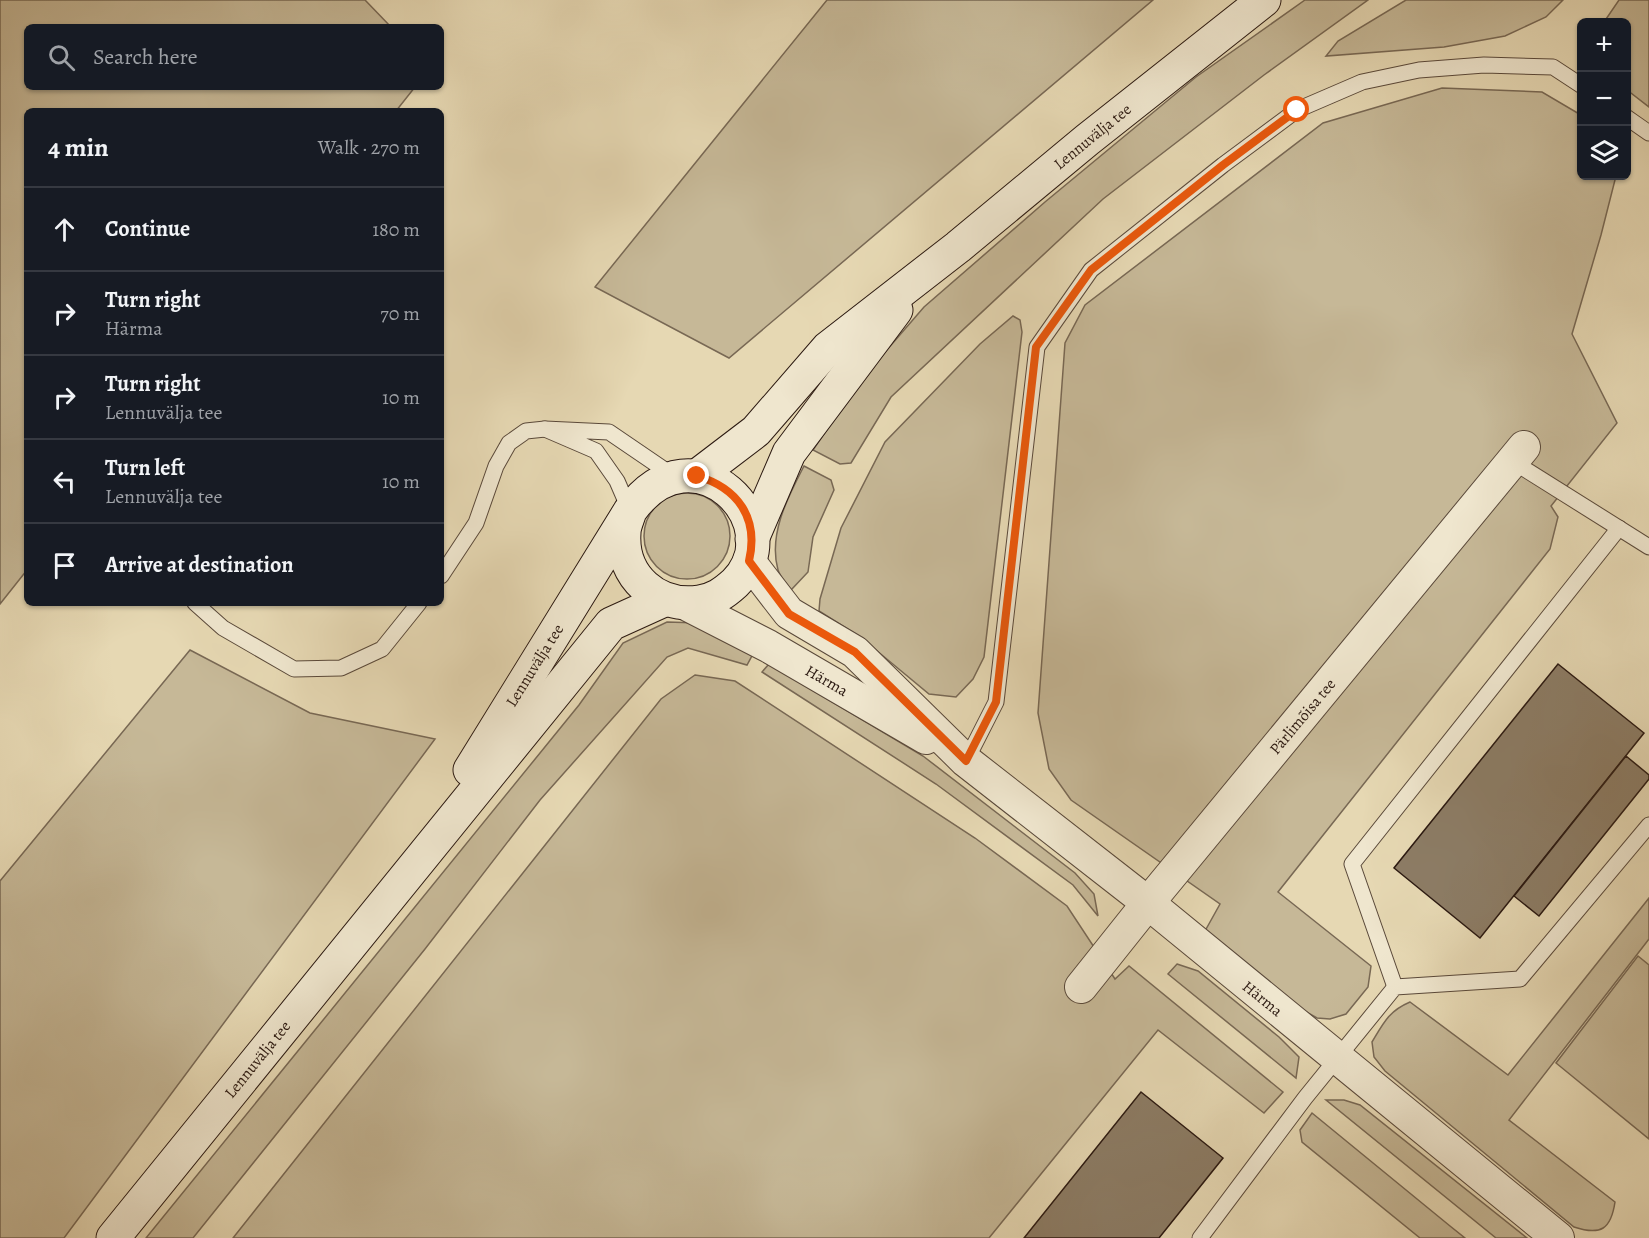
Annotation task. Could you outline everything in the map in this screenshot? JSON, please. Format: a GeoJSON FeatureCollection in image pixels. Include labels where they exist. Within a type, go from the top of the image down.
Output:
{"type":"FeatureCollection","features":[{"type":"Feature","properties":{"kind":"main road","name":"Lennuvälja tee"},"geometry":{"type":"LineString","coordinates":[[401,881],[641,495],[656,483],[686,476],[756,431],[828,348],[1264,0]]}},
{"type":"Feature","properties":{"kind":"main road","name":"Lennuvälja tee"},"geometry":{"type":"LineString","coordinates":[[113,1238],[611,624],[675,602],[706,601],[724,593],[739,579],[789,453],[922,275]]}},
{"type":"Feature","properties":{"kind":"main road"},"geometry":{"type":"LineString","coordinates":[[686,476],[715,481],[730,491],[742,504],[749,521],[750,550]]}},
{"type":"Feature","properties":{"kind":"main road","name":"Lennuvälja tee"},"geometry":{"type":"LineString","coordinates":[[630,511],[624,532],[624,553],[632,573],[646,589],[675,602]]}},
{"type":"Feature","properties":{"kind":"street","name":"Pärlimõisa tee"},"geometry":{"type":"LineString","coordinates":[[1081,987],[1518,454]]}},
{"type":"Feature","properties":{"kind":"street","name":"Härma"},"geometry":{"type":"LineString","coordinates":[[750,550],[789,614],[855,652],[966,761],[1148,903],[1558,1238]]}},
{"type":"Feature","properties":{"kind":"street","name":"Härma"},"geometry":{"type":"LineString","coordinates":[[675,602],[768,646],[966,761]]}},
{"type":"Feature","properties":{"kind":"lane"},"geometry":{"type":"LineString","coordinates":[[966,761],[996,702],[1036,347],[1091,270],[1223,165],[1297,110],[1362,82],[1419,70],[1484,65],[1553,67],[1577,83]]}},
{"type":"Feature","properties":{"kind":"lane"},"geometry":{"type":"LineString","coordinates":[[1631,120],[1649,133]]}},
{"type":"Feature","properties":{"kind":"lane"},"geometry":{"type":"LineString","coordinates":[[444,571],[476,523],[496,466],[509,443],[526,431],[545,429],[609,432],[686,476]]}},
{"type":"Feature","properties":{"kind":"lane"},"geometry":{"type":"LineString","coordinates":[[545,429],[596,451],[617,481],[630,511]]}},
{"type":"Feature","properties":{"kind":"lane"},"geometry":{"type":"LineString","coordinates":[[1518,454],[1649,548]]}},
{"type":"Feature","properties":{"kind":"lane"},"geometry":{"type":"LineString","coordinates":[[1395,987],[1352,864],[1619,528]]}},
{"type":"Feature","properties":{"kind":"lane"},"geometry":{"type":"LineString","coordinates":[[198,606],[223,628],[294,669],[341,668],[382,649],[417,606]]}},
{"type":"Feature","properties":{"kind":"lane"},"geometry":{"type":"LineString","coordinates":[[1200,1238],[1337,1058],[1395,987],[1520,979],[1649,825]]}},
{"type":"Feature","properties":{"kind":"shaded area"},"geometry":{"type":"Polygon","coordinates":[[[0,0],[365,0],[388,24],[24,24],[24,90],[413,90],[398,108],[24,108],[24,574],[0,604],[0,0]]]}},
{"type":"Feature","properties":{"kind":"shaded area"},"geometry":{"type":"Polygon","coordinates":[[[827,0],[1153,0],[729,358],[595,287],[827,0]]]}},
{"type":"Feature","properties":{"kind":"shaded area"},"geometry":{"type":"Polygon","coordinates":[[[1305,0],[1368,0],[1264,75],[1103,199],[891,397],[851,463],[840,464],[813,450],[860,381],[924,307],[1045,202],[1196,77],[1305,0]]]}},
{"type":"Feature","properties":{"kind":"shaded area"},"geometry":{"type":"Polygon","coordinates":[[[1406,0],[1563,0],[1546,17],[1505,36],[1444,47],[1326,56],[1338,41],[1406,0]]]}},
{"type":"Feature","properties":{"kind":"shaded area"},"geometry":{"type":"Polygon","coordinates":[[[1619,0],[1649,0],[1649,107],[1631,93],[1631,18],[1607,18],[1619,0]]]}},
{"type":"Feature","properties":{"kind":"shaded area"},"geometry":{"type":"Polygon","coordinates":[[[1442,88],[1542,92],[1577,113],[1577,180],[1615,180],[1572,334],[1617,423],[1551,506],[1558,517],[1550,549],[1278,892],[1371,966],[1368,987],[1346,1014],[1330,1019],[1317,1018],[1301,1009],[1205,931],[1220,904],[1071,800],[1049,769],[1038,713],[1065,343],[1085,305],[1323,123],[1442,88]]]}},
{"type":"Feature","properties":{"kind":"shaded area"},"geometry":{"type":"Polygon","coordinates":[[[1013,316],[1020,320],[1022,332],[984,657],[973,679],[956,697],[929,694],[859,636],[819,611],[820,599],[841,528],[885,442],[980,344],[1013,316]]]}},
{"type":"Feature","properties":{"kind":"shaded area"},"geometry":{"type":"Polygon","coordinates":[[[804,466],[831,480],[834,490],[813,537],[808,572],[791,590],[778,570],[776,543],[781,516],[804,466]]]}},
{"type":"Feature","properties":{"kind":"shaded area"},"geometry":{"type":"Polygon","coordinates":[[[687,493],[711,500],[723,512],[730,536],[723,560],[711,572],[687,579],[663,572],[651,560],[644,536],[651,512],[663,500],[687,493]]]}},
{"type":"Feature","properties":{"kind":"shaded area"},"geometry":{"type":"Polygon","coordinates":[[[667,622],[699,623],[754,652],[747,665],[688,648],[667,657],[540,800],[425,949],[193,1238],[146,1238],[579,705],[623,643],[667,622]]]}},
{"type":"Feature","properties":{"kind":"shaded area"},"geometry":{"type":"Polygon","coordinates":[[[190,650],[310,713],[435,739],[64,1238],[0,1238],[0,881],[190,650]]]}},
{"type":"Feature","properties":{"kind":"shaded area"},"geometry":{"type":"Polygon","coordinates":[[[769,664],[923,756],[1075,873],[1094,894],[1098,916],[1073,885],[936,784],[762,672],[769,664]]]}},
{"type":"Feature","properties":{"kind":"shaded area"},"geometry":{"type":"Polygon","coordinates":[[[695,675],[735,681],[975,838],[1067,906],[1115,979],[1129,966],[1283,1092],[1264,1113],[1158,1030],[989,1238],[233,1238],[661,699],[695,675]]]}},
{"type":"Feature","properties":{"kind":"shaded area"},"geometry":{"type":"Polygon","coordinates":[[[1649,898],[1649,939],[1509,1120],[1615,1202],[1611,1219],[1603,1228],[1583,1230],[1574,1227],[1385,1071],[1374,1057],[1372,1042],[1392,1013],[1410,1002],[1508,1075],[1649,898]]]}},
{"type":"Feature","properties":{"kind":"shaded area"},"geometry":{"type":"Polygon","coordinates":[[[1638,956],[1649,965],[1649,1139],[1556,1063],[1638,956]]]}},
{"type":"Feature","properties":{"kind":"shaded area"},"geometry":{"type":"Polygon","coordinates":[[[1177,964],[1198,971],[1279,1037],[1299,1057],[1296,1078],[1168,974],[1177,964]]]}},
{"type":"Feature","properties":{"kind":"shaded area"},"geometry":{"type":"Polygon","coordinates":[[[1326,1100],[1344,1100],[1360,1105],[1527,1238],[1496,1238],[1326,1100]]]}},
{"type":"Feature","properties":{"kind":"shaded area"},"geometry":{"type":"Polygon","coordinates":[[[1312,1113],[1465,1238],[1420,1238],[1302,1142],[1300,1130],[1312,1113]]]}},
{"type":"Feature","properties":{"kind":"building"},"geometry":{"type":"Polygon","coordinates":[[[1558,664],[1644,733],[1480,938],[1394,868],[1558,664]]]}},
{"type":"Feature","properties":{"kind":"building"},"geometry":{"type":"Polygon","coordinates":[[[1626,756],[1649,775],[1649,779],[1539,916],[1514,896],[1626,756]]]}},
{"type":"Feature","properties":{"kind":"building"},"geometry":{"type":"Polygon","coordinates":[[[1141,1092],[1223,1158],[1159,1238],[1024,1238],[1141,1092]]]}},
{"type":"Feature","properties":{"kind":"route"},"geometry":{"type":"LineString","coordinates":[[697,476],[715,481],[730,491],[742,504],[749,521],[752,539],[749,561],[789,614],[855,652],[966,761],[996,702],[1036,347],[1091,270],[1223,165],[1297,110]]}}]}
